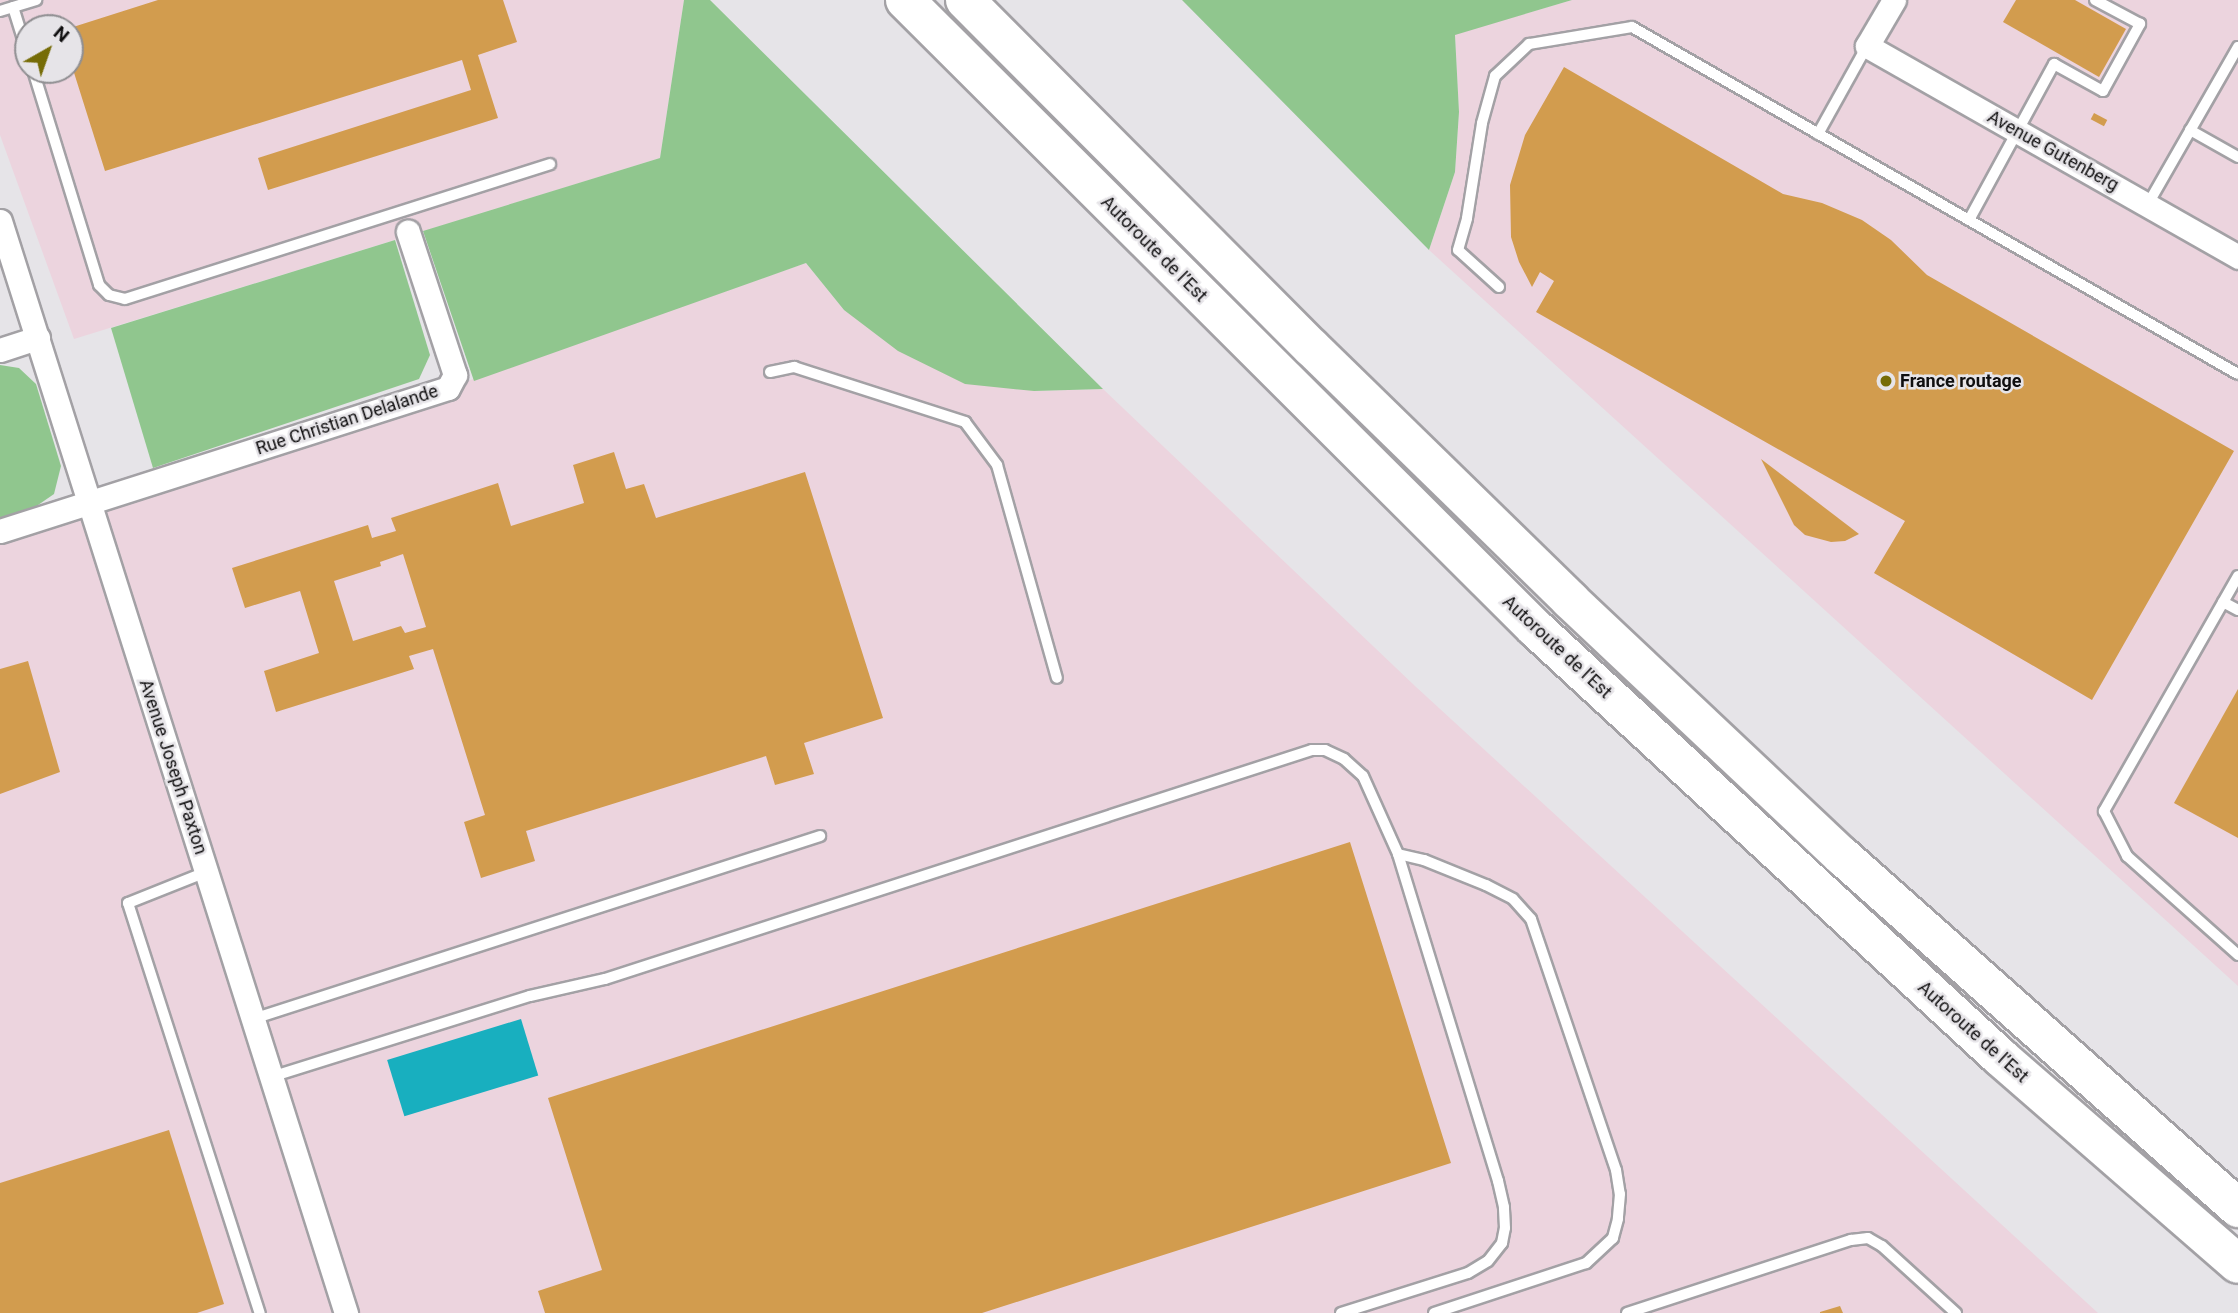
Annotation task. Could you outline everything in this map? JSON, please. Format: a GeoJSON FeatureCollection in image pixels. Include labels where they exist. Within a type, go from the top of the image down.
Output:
{"type":"FeatureCollection","features":[{"type":"Feature","properties":{"kind":"highway","name":"Autoroute de l’Est"},"geometry":{"type":"LineString","coordinates":[[905,0],[1535,628],[1960,1021],[2238,1264]]}},
{"type":"Feature","properties":{"kind":"highway"},"geometry":{"type":"LineString","coordinates":[[965,0],[1312,348],[1570,600],[1842,856],[2238,1208]]}},
{"type":"Feature","properties":{"kind":"street"},"geometry":{"type":"LineString","coordinates":[[1867,46],[1894,0]]}},
{"type":"Feature","properties":{"kind":"street","name":"Avenue Gutenberg"},"geometry":{"type":"LineString","coordinates":[[1867,46],[2238,257]]}},
{"type":"Feature","properties":{"kind":"street","name":"Avenue Joseph Paxton"},"geometry":{"type":"LineString","coordinates":[[0,221],[6,248],[38,338],[346,1313]]}},
{"type":"Feature","properties":{"kind":"street","name":"Rue Christian Delalande"},"geometry":{"type":"LineString","coordinates":[[0,531],[448,388],[455,375],[405,222]]}},
{"type":"Feature","properties":{"kind":"street"},"geometry":{"type":"LineString","coordinates":[[0,350],[38,338]]}},
{"type":"Feature","properties":{"kind":"lane"},"geometry":{"type":"LineString","coordinates":[[0,11],[36,0]]}},
{"type":"Feature","properties":{"kind":"lane"},"geometry":{"type":"LineString","coordinates":[[1969,220],[2054,64],[2103,91],[2140,24],[2095,0]]}},
{"type":"Feature","properties":{"kind":"lane"},"geometry":{"type":"LineString","coordinates":[[13,7],[15,14]]}},
{"type":"Feature","properties":{"kind":"lane"},"geometry":{"type":"LineString","coordinates":[[1499,287],[1458,250],[1467,218],[1482,123],[1495,76],[1528,44],[1632,27],[2238,374]]}},
{"type":"Feature","properties":{"kind":"lane"},"geometry":{"type":"LineString","coordinates":[[1818,134],[1867,46]]}},
{"type":"Feature","properties":{"kind":"lane"},"geometry":{"type":"LineString","coordinates":[[2148,204],[2238,47]]}},
{"type":"Feature","properties":{"kind":"lane"},"geometry":{"type":"LineString","coordinates":[[37,84],[99,285],[109,295],[125,299],[405,222],[550,164]]}},
{"type":"Feature","properties":{"kind":"lane"},"geometry":{"type":"LineString","coordinates":[[2190,130],[2238,157]]}},
{"type":"Feature","properties":{"kind":"lane"},"geometry":{"type":"LineString","coordinates":[[769,372],[794,367],[965,422],[997,465],[1057,678]]}},
{"type":"Feature","properties":{"kind":"lane"},"geometry":{"type":"LineString","coordinates":[[2238,576],[2104,811],[2127,856],[2238,955]]}},
{"type":"Feature","properties":{"kind":"lane"},"geometry":{"type":"LineString","coordinates":[[2223,602],[2238,610]]}},
{"type":"Feature","properties":{"kind":"lane"},"geometry":{"type":"LineString","coordinates":[[271,1077],[530,996],[605,979],[1312,750],[1325,750],[1344,758],[1363,776],[1398,854],[1455,1051],[1498,1181],[1504,1207],[1505,1228],[1502,1243],[1488,1261],[1468,1273],[1341,1313]]}},
{"type":"Feature","properties":{"kind":"lane"},"geometry":{"type":"LineString","coordinates":[[253,1019],[820,836]]}},
{"type":"Feature","properties":{"kind":"lane"},"geometry":{"type":"LineString","coordinates":[[1398,854],[1424,860],[1486,885],[1513,900],[1531,919],[1615,1170],[1620,1194],[1613,1238],[1586,1263],[1434,1313]]}},
{"type":"Feature","properties":{"kind":"lane"},"geometry":{"type":"LineString","coordinates":[[206,872],[128,902],[260,1313]]}},
{"type":"Feature","properties":{"kind":"lane"},"geometry":{"type":"LineString","coordinates":[[1627,1313],[1851,1240],[1868,1238],[1882,1246],[1956,1313]]}},
{"type":"Feature","properties":{"kind":"shaded area"},"geometry":{"type":"Polygon","coordinates":[[[0,0],[684,0],[660,158],[74,339],[0,135],[0,0]]]}},
{"type":"Feature","properties":{"kind":"shaded area"},"geometry":{"type":"Polygon","coordinates":[[[1572,0],[2238,0],[2238,986],[1429,250],[1455,172],[1459,112],[1455,34],[1572,0]]]}},
{"type":"Feature","properties":{"kind":"shaded area"},"geometry":{"type":"Polygon","coordinates":[[[806,263],[844,310],[1034,391],[1103,389],[1415,686],[2098,1313],[0,1313],[0,544],[806,263]]]}},
{"type":"Feature","properties":{"kind":"green space"},"geometry":{"type":"Polygon","coordinates":[[[684,0],[710,0],[1103,389],[1034,391],[965,384],[898,351],[844,310],[806,263],[474,381],[423,231],[660,158],[684,0]]]}},
{"type":"Feature","properties":{"kind":"green space"},"geometry":{"type":"Polygon","coordinates":[[[1182,0],[1572,0],[1455,35],[1459,112],[1455,172],[1429,250],[1182,0]]]}},
{"type":"Feature","properties":{"kind":"green space"},"geometry":{"type":"Polygon","coordinates":[[[395,240],[430,355],[419,379],[153,468],[111,328],[395,240]]]}},
{"type":"Feature","properties":{"kind":"green space"},"geometry":{"type":"Polygon","coordinates":[[[0,365],[19,368],[36,384],[61,466],[54,494],[28,512],[0,521],[0,365]]]}},
{"type":"Feature","properties":{"kind":"water"},"geometry":{"type":"Polygon","coordinates":[[[521,1019],[538,1075],[404,1116],[387,1060],[521,1019]]]}},
{"type":"Feature","properties":{"kind":"building"},"geometry":{"type":"Polygon","coordinates":[[[158,0],[503,0],[517,42],[478,55],[498,118],[268,190],[258,158],[471,90],[462,60],[105,171],[78,84],[84,84],[84,24],[158,0]]]}},
{"type":"Feature","properties":{"kind":"building"},"geometry":{"type":"Polygon","coordinates":[[[2016,0],[2075,0],[2126,29],[2099,77],[2003,22],[2016,0]]]}},
{"type":"Feature","properties":{"kind":"building","name":"France routage"},"geometry":{"type":"Polygon","coordinates":[[[1564,67],[1783,194],[1822,203],[1862,220],[1891,240],[1927,275],[2234,451],[2092,700],[1874,573],[1905,521],[1536,312],[1554,281],[1540,272],[1532,287],[1519,262],[1511,237],[1510,185],[1525,135],[1564,67]]]}},
{"type":"Feature","properties":{"kind":"building"},"geometry":{"type":"Polygon","coordinates":[[[2094,113],[2107,120],[2104,126],[2091,119],[2094,113]]]}},
{"type":"Feature","properties":{"kind":"building"},"geometry":{"type":"Polygon","coordinates":[[[614,452],[626,489],[644,484],[656,518],[805,472],[883,718],[804,743],[814,774],[775,785],[766,756],[526,831],[535,861],[481,878],[464,822],[485,815],[433,649],[409,656],[414,669],[276,712],[264,671],[319,653],[300,591],[245,608],[232,568],[368,525],[372,538],[396,531],[391,518],[498,483],[511,526],[584,503],[573,465],[614,452]],[[403,554],[380,562],[381,566],[334,581],[353,641],[401,626],[405,633],[426,627],[403,554]]]}},
{"type":"Feature","properties":{"kind":"building"},"geometry":{"type":"Polygon","coordinates":[[[1761,459],[1859,534],[1845,541],[1831,542],[1805,535],[1794,525],[1761,459]]]}},
{"type":"Feature","properties":{"kind":"building"},"geometry":{"type":"Polygon","coordinates":[[[28,661],[60,772],[0,794],[0,669],[28,661]]]}},
{"type":"Feature","properties":{"kind":"building"},"geometry":{"type":"Polygon","coordinates":[[[2238,689],[2238,838],[2174,803],[2238,689]]]}},
{"type":"Feature","properties":{"kind":"building"},"geometry":{"type":"Polygon","coordinates":[[[1350,842],[1451,1163],[982,1313],[545,1313],[538,1291],[602,1270],[548,1098],[1350,842]]]}},
{"type":"Feature","properties":{"kind":"building"},"geometry":{"type":"Polygon","coordinates":[[[169,1130],[224,1304],[197,1313],[0,1313],[0,1183],[169,1130]]]}},
{"type":"Feature","properties":{"kind":"building"},"geometry":{"type":"Polygon","coordinates":[[[1840,1306],[1843,1313],[1820,1313],[1820,1312],[1840,1306]]]}},
{"type":"Feature","properties":{"kind":"place","name":"France routage"},"geometry":{"type":"Point","coordinates":[1886,381]}}]}
